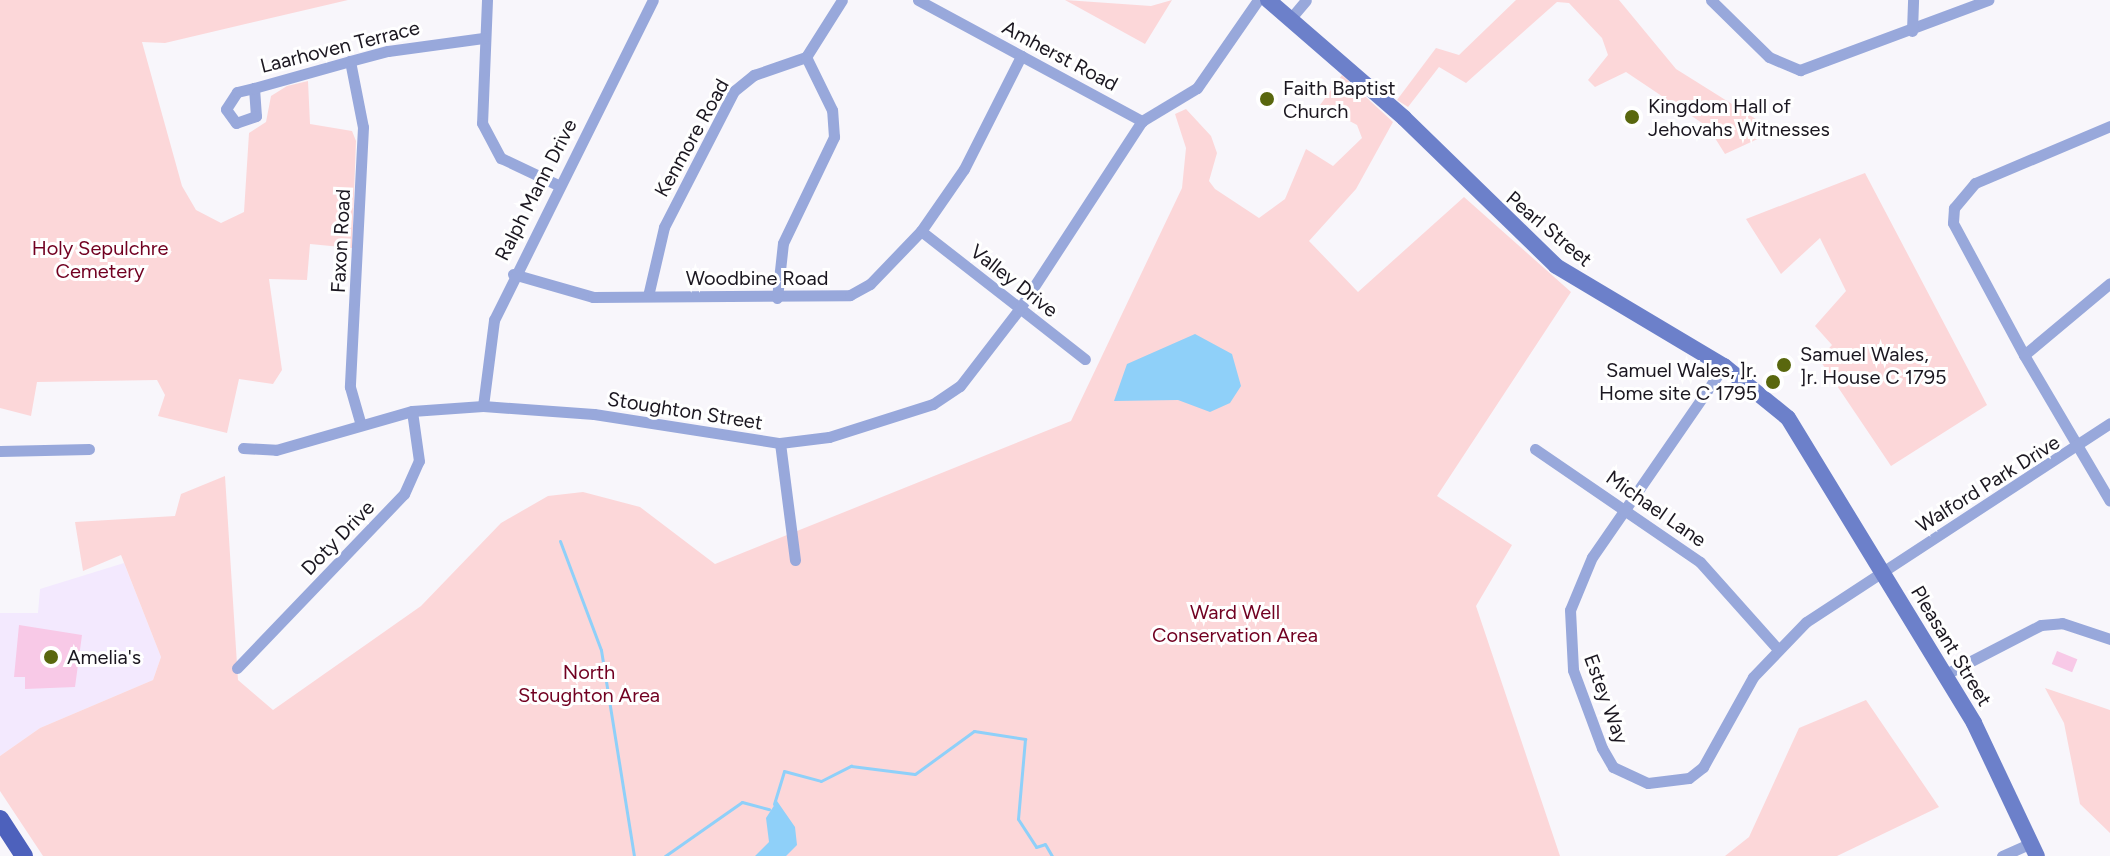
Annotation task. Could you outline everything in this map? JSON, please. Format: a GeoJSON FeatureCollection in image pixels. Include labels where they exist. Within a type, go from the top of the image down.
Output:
{"type":"FeatureCollection","features":[{"type":"Feature","properties":{"kind":"main road","name":"Pearl Street"},"geometry":{"type":"LineString","coordinates":[[1268,0],[1556,266],[1724,366],[1788,418],[1819,463]]}},
{"type":"Feature","properties":{"kind":"main road","name":"Pleasant Street"},"geometry":{"type":"LineString","coordinates":[[1819,463],[1944,675],[2034,850]]}},
{"type":"Feature","properties":{"kind":"main road"},"geometry":{"type":"LineString","coordinates":[[0,819],[24,856]]}},
{"type":"Feature","properties":{"kind":"street"},"geometry":{"type":"LineString","coordinates":[[487,0],[479,106],[491,145],[558,185]]}},
{"type":"Feature","properties":{"kind":"street","name":"Ralph Mann Drive"},"geometry":{"type":"LineString","coordinates":[[483,406],[494,320],[513,274],[653,0]]}},
{"type":"Feature","properties":{"kind":"street"},"geometry":{"type":"LineString","coordinates":[[777,298],[783,243],[834,137],[832,110],[806,57],[842,0]]}},
{"type":"Feature","properties":{"kind":"street","name":"Amherst Road"},"geometry":{"type":"LineString","coordinates":[[918,0],[1142,121]]}},
{"type":"Feature","properties":{"kind":"street","name":"Stoughton Street"},"geometry":{"type":"LineString","coordinates":[[243,448],[300,445],[360,423],[412,411],[483,406],[594,414],[780,443],[829,437],[946,397],[1020,308],[1142,121],[1197,88],[1258,0]]}},
{"type":"Feature","properties":{"kind":"street"},"geometry":{"type":"LineString","coordinates":[[1291,18],[1306,0]]}},
{"type":"Feature","properties":{"kind":"street"},"geometry":{"type":"LineString","coordinates":[[1711,0],[1769,57],[1792,69],[1826,66],[1988,0]]}},
{"type":"Feature","properties":{"kind":"street"},"geometry":{"type":"LineString","coordinates":[[1912,31],[1913,0]]}},
{"type":"Feature","properties":{"kind":"street","name":"Laarhoven Terrace"},"geometry":{"type":"LineString","coordinates":[[254,88],[350,61],[483,38]]}},
{"type":"Feature","properties":{"kind":"street","name":"Woodbine Road"},"geometry":{"type":"LineString","coordinates":[[513,274],[575,294],[777,298],[850,295],[870,284],[921,231],[964,169],[1021,56]]}},
{"type":"Feature","properties":{"kind":"street","name":"Kenmore Road"},"geometry":{"type":"LineString","coordinates":[[648,296],[664,227],[734,91],[754,75],[806,57]]}},
{"type":"Feature","properties":{"kind":"street","name":"Faxon Road"},"geometry":{"type":"LineString","coordinates":[[350,61],[363,127],[350,387],[360,423]]}},
{"type":"Feature","properties":{"kind":"street"},"geometry":{"type":"LineString","coordinates":[[2110,126],[1989,175],[1954,208],[1956,234],[2110,501]]}},
{"type":"Feature","properties":{"kind":"street","name":"Valley Drive"},"geometry":{"type":"LineString","coordinates":[[921,231],[1085,359]]}},
{"type":"Feature","properties":{"kind":"street"},"geometry":{"type":"LineString","coordinates":[[2024,355],[2110,283]]}},
{"type":"Feature","properties":{"kind":"street","name":"Estey Way"},"geometry":{"type":"LineString","coordinates":[[1724,366],[1578,583],[1567,636],[1573,670],[1613,767],[1648,783],[1689,778],[1777,648],[1883,571]]}},
{"type":"Feature","properties":{"kind":"street","name":"Doty Drive"},"geometry":{"type":"LineString","coordinates":[[237,668],[404,494],[419,461],[412,411]]}},
{"type":"Feature","properties":{"kind":"street","name":"Walford Park Drive"},"geometry":{"type":"LineString","coordinates":[[1883,571],[2079,448],[2110,423]]}},
{"type":"Feature","properties":{"kind":"street"},"geometry":{"type":"LineString","coordinates":[[780,443],[795,560]]}},
{"type":"Feature","properties":{"kind":"street"},"geometry":{"type":"LineString","coordinates":[[0,451],[89,449]]}},
{"type":"Feature","properties":{"kind":"street","name":"Michael Lane"},"geometry":{"type":"LineString","coordinates":[[1535,449],[1700,562],[1777,648]]}},
{"type":"Feature","properties":{"kind":"street"},"geometry":{"type":"LineString","coordinates":[[1944,675],[2041,625],[2110,639]]}},
{"type":"Feature","properties":{"kind":"street"},"geometry":{"type":"LineString","coordinates":[[2002,856],[2034,850]]}},
{"type":"Feature","properties":{"kind":"shaded area"},"geometry":{"type":"Polygon","coordinates":[[[124,563],[161,657],[153,680],[40,728],[0,756],[0,613],[38,613],[40,589],[124,563]]]}},
{"type":"Feature","properties":{"kind":"green space","name":"Holy Sepulchre Cemetery"},"geometry":{"type":"Polygon","coordinates":[[[0,0],[348,0],[165,43],[142,42],[182,186],[196,210],[221,223],[244,212],[249,133],[266,122],[271,96],[287,86],[308,81],[310,124],[352,131],[356,141],[352,248],[310,244],[307,280],[269,279],[282,370],[273,384],[239,379],[227,433],[158,416],[165,395],[157,380],[37,382],[31,416],[0,408],[0,0]]]}},
{"type":"Feature","properties":{"kind":"green space"},"geometry":{"type":"Polygon","coordinates":[[[1065,0],[1151,6],[1172,0],[1145,44],[1065,0]]]}},
{"type":"Feature","properties":{"kind":"green space"},"geometry":{"type":"Polygon","coordinates":[[[1516,0],[1619,0],[1676,69],[1775,131],[1725,154],[1708,127],[1626,72],[1595,87],[1588,80],[1608,55],[1602,38],[1569,3],[1557,2],[1466,83],[1439,67],[1408,107],[1397,100],[1436,48],[1459,55],[1516,0]]]}},
{"type":"Feature","properties":{"kind":"green space"},"geometry":{"type":"Polygon","coordinates":[[[1342,75],[1393,122],[1356,189],[1309,241],[1358,292],[1464,197],[1571,292],[1437,496],[1512,545],[1476,606],[1560,856],[43,856],[0,791],[0,756],[40,728],[153,680],[161,657],[121,555],[83,571],[75,522],[175,516],[181,494],[225,476],[238,680],[273,710],[421,606],[501,523],[548,496],[583,492],[640,507],[715,564],[1071,421],[1182,188],[1186,148],[1175,114],[1186,109],[1211,136],[1217,153],[1209,181],[1215,189],[1259,218],[1285,199],[1306,149],[1333,166],[1362,138],[1357,125],[1320,105],[1342,75]]]}},
{"type":"Feature","properties":{"kind":"green space"},"geometry":{"type":"Polygon","coordinates":[[[1865,173],[1987,405],[1891,466],[1819,359],[1832,345],[1815,326],[1846,291],[1820,238],[1781,274],[1746,219],[1865,173]]]}},
{"type":"Feature","properties":{"kind":"green space"},"geometry":{"type":"Polygon","coordinates":[[[2045,688],[2110,710],[2110,833],[2080,804],[2064,723],[2045,688]]]}},
{"type":"Feature","properties":{"kind":"green space"},"geometry":{"type":"Polygon","coordinates":[[[1866,700],[1939,807],[1837,856],[1725,856],[1749,837],[1799,728],[1866,700]]]}},
{"type":"Feature","properties":{"kind":"water"},"geometry":{"type":"Polygon","coordinates":[[[1195,334],[1232,354],[1241,386],[1230,403],[1210,412],[1178,400],[1114,401],[1127,364],[1195,334]]]}},
{"type":"Feature","properties":{"kind":"water"},"geometry":{"type":"Polygon","coordinates":[[[777,801],[795,827],[797,845],[786,856],[755,856],[769,842],[766,818],[777,801]]]}},
{"type":"Feature","properties":{"kind":"building","name":"Amelia's"},"geometry":{"type":"Polygon","coordinates":[[[19,625],[82,635],[75,687],[25,689],[25,677],[14,677],[19,625]]]}},
{"type":"Feature","properties":{"kind":"building"},"geometry":{"type":"Polygon","coordinates":[[[2057,651],[2077,659],[2072,672],[2052,664],[2057,651]]]}},
{"type":"Feature","properties":{"kind":"waterway"},"geometry":{"type":"LineString","coordinates":[[560,541],[601,650],[634,856]]}},
{"type":"Feature","properties":{"kind":"waterway"},"geometry":{"type":"LineString","coordinates":[[774,804],[784,771],[821,781],[851,766],[915,774],[974,731],[1025,739],[1018,819],[1036,847],[1045,844],[1052,856]]}},
{"type":"Feature","properties":{"kind":"waterway"},"geometry":{"type":"LineString","coordinates":[[665,856],[742,802],[769,809]]}},
{"type":"Feature","properties":{"kind":"place","name":"Faith Baptist Church"},"geometry":{"type":"Point","coordinates":[1267,99]}},
{"type":"Feature","properties":{"kind":"place","name":"Kingdom Hall of Jehovahs Witnesses"},"geometry":{"type":"Point","coordinates":[1632,117]}},
{"type":"Feature","properties":{"kind":"place","name":"Samuel Wales, ]r. House C 1795"},"geometry":{"type":"Point","coordinates":[1784,365]}},
{"type":"Feature","properties":{"kind":"place","name":"Samuel Wales, ]r. Home site C 1795"},"geometry":{"type":"Point","coordinates":[1773,382]}},
{"type":"Feature","properties":{"kind":"place","name":"Amelia's"},"geometry":{"type":"Point","coordinates":[51,657]}},
{"type":"Feature","properties":{"kind":"park label","name":"Ward Well Conservation Area"},"geometry":{"type":"Point","coordinates":[1235,624]}},
{"type":"Feature","properties":{"kind":"park label","name":"North Stoughton Area"},"geometry":{"type":"Point","coordinates":[589,684]}}]}
